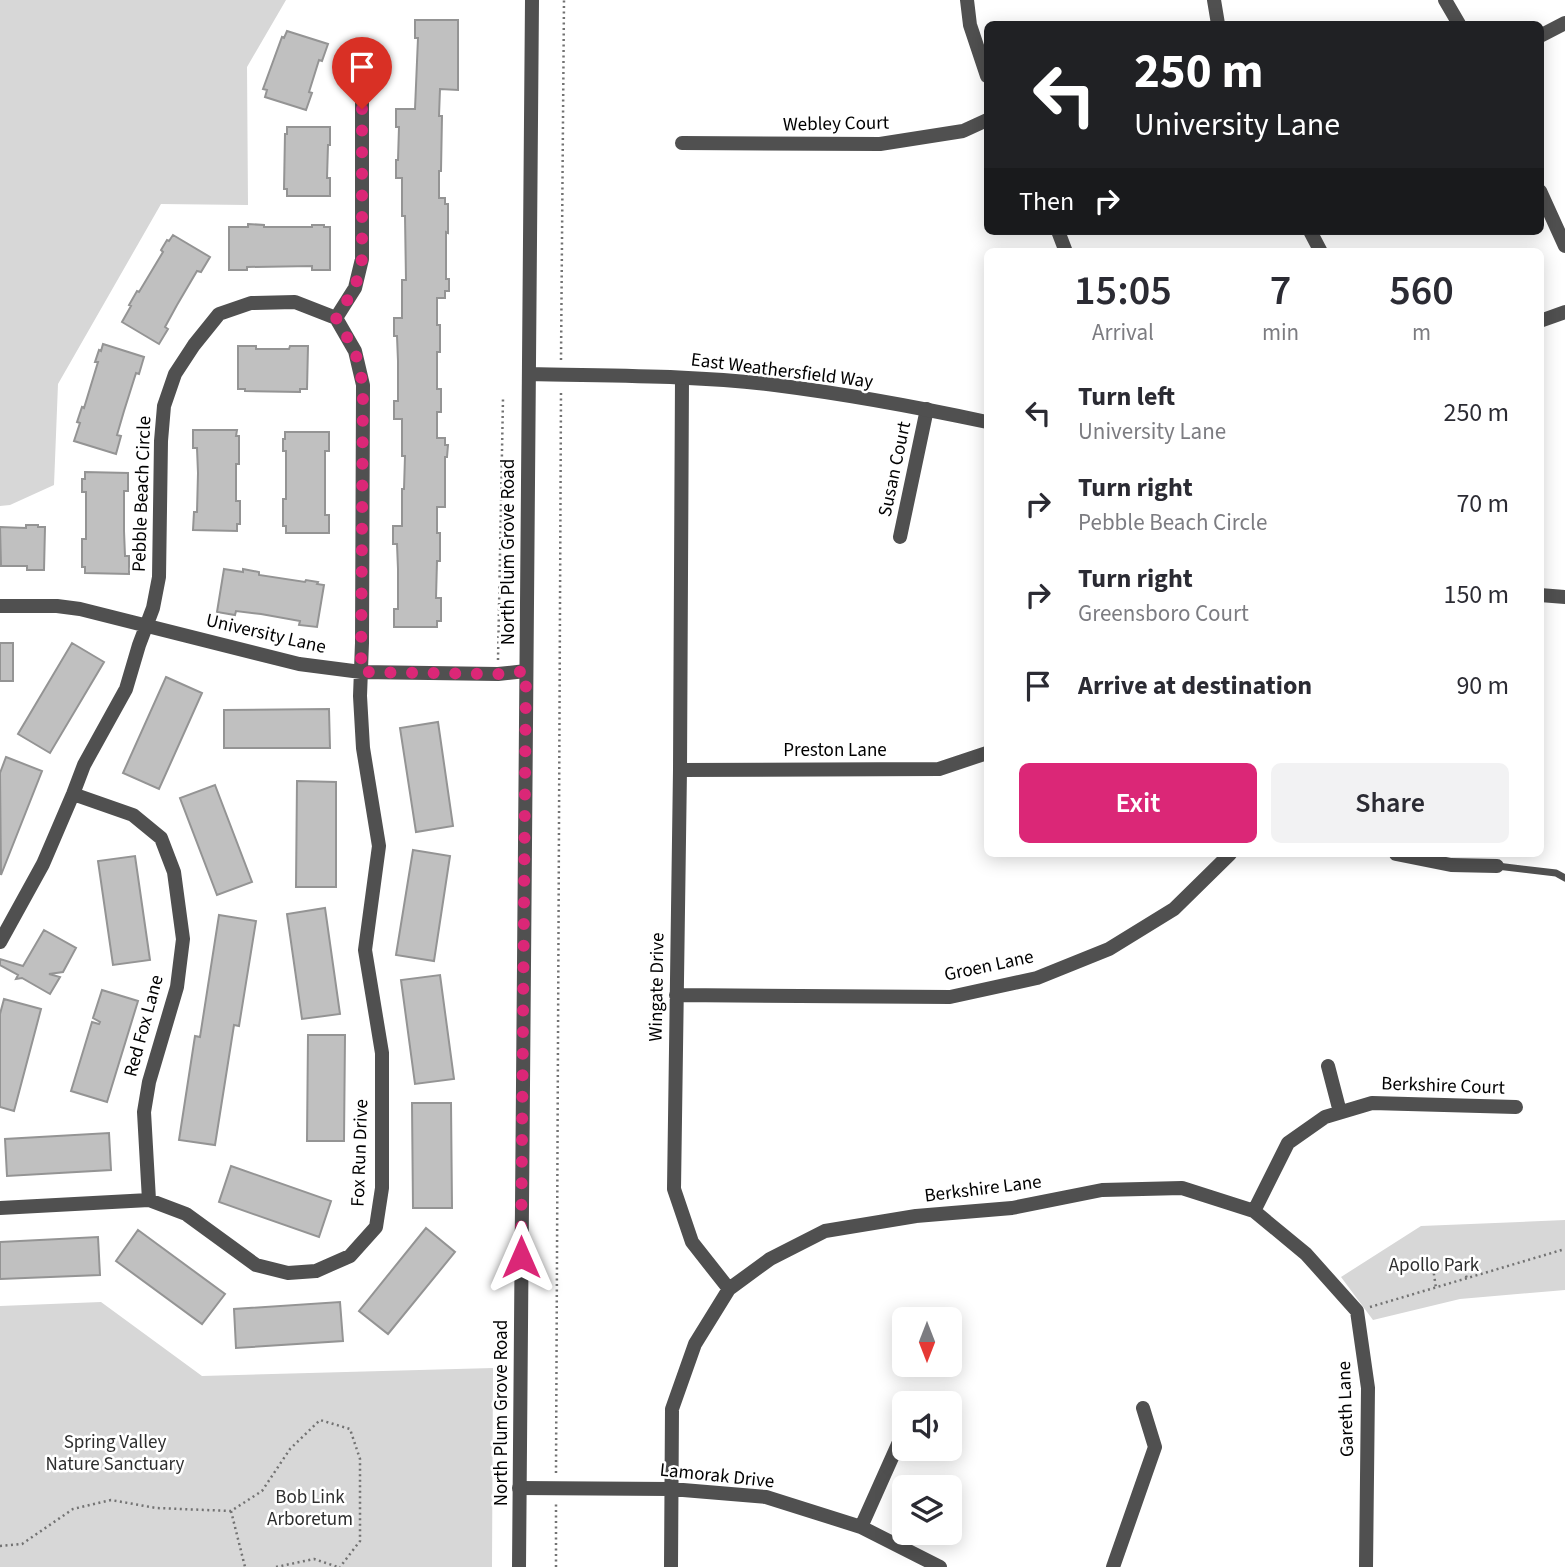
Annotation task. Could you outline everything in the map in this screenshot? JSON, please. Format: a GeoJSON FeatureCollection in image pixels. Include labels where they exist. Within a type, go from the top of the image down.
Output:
{"type":"FeatureCollection","features":[{"type":"Feature","properties":{"kind":"street","name":"North Plum Grove Road"},"geometry":{"type":"LineString","coordinates":[[519,1567],[532,0]]}},
{"type":"Feature","properties":{"kind":"street"},"geometry":{"type":"LineString","coordinates":[[967,0],[970,25],[984,67]]}},
{"type":"Feature","properties":{"kind":"street"},"geometry":{"type":"LineString","coordinates":[[1214,0],[1218,21]]}},
{"type":"Feature","properties":{"kind":"street"},"geometry":{"type":"LineString","coordinates":[[1445,0],[1457,21]]}},
{"type":"Feature","properties":{"kind":"street"},"geometry":{"type":"LineString","coordinates":[[1544,34],[1565,23]]}},
{"type":"Feature","properties":{"kind":"street"},"geometry":{"type":"LineString","coordinates":[[361,672],[363,385],[355,351],[336,318],[355,288],[362,259],[362,84],[369,61]]}},
{"type":"Feature","properties":{"kind":"street","name":"Webley Court"},"geometry":{"type":"LineString","coordinates":[[682,143],[880,144],[963,131],[984,121]]}},
{"type":"Feature","properties":{"kind":"street"},"geometry":{"type":"LineString","coordinates":[[1544,200],[1565,246]]}},
{"type":"Feature","properties":{"kind":"street","name":"Pebble Beach Circle"},"geometry":{"type":"LineString","coordinates":[[148,626],[159,577],[164,406],[174,374],[219,314],[251,303],[295,302],[336,318]]}},
{"type":"Feature","properties":{"kind":"street"},"geometry":{"type":"LineString","coordinates":[[1544,320],[1565,312]]}},
{"type":"Feature","properties":{"kind":"street","name":"East Weathersfield Way"},"geometry":{"type":"LineString","coordinates":[[529,374],[682,378],[775,385],[927,409],[984,421]]}},
{"type":"Feature","properties":{"kind":"street","name":"Wingate Drive"},"geometry":{"type":"LineString","coordinates":[[682,378],[674,1189],[692,1242],[729,1289]]}},
{"type":"Feature","properties":{"kind":"street","name":"Susan Court"},"geometry":{"type":"LineString","coordinates":[[900,537],[927,409]]}},
{"type":"Feature","properties":{"kind":"street"},"geometry":{"type":"LineString","coordinates":[[1544,594],[1565,597]]}},
{"type":"Feature","properties":{"kind":"street","name":"University Lane"},"geometry":{"type":"LineString","coordinates":[[0,606],[57,606],[80,609],[299,664],[361,672],[498,674],[526,671]]}},
{"type":"Feature","properties":{"kind":"street"},"geometry":{"type":"LineString","coordinates":[[0,942],[43,864],[84,765],[126,689],[139,645],[148,626]]}},
{"type":"Feature","properties":{"kind":"street","name":"Fox Run Drive"},"geometry":{"type":"LineString","coordinates":[[0,1208],[149,1200],[186,1214],[256,1265],[288,1273],[316,1271],[350,1256],[376,1227],[382,1188],[382,1053],[365,950],[379,846],[363,748],[361,672]]}},
{"type":"Feature","properties":{"kind":"street","name":"Preston Lane"},"geometry":{"type":"LineString","coordinates":[[680,770],[939,769],[984,754]]}},
{"type":"Feature","properties":{"kind":"street","name":"Red Fox Lane"},"geometry":{"type":"LineString","coordinates":[[73,794],[133,815],[161,838],[174,872],[183,939],[177,987],[149,1082],[144,1112],[149,1200]]}},
{"type":"Feature","properties":{"kind":"street","name":"Groen Lane"},"geometry":{"type":"LineString","coordinates":[[676,995],[950,997],[1037,978],[1109,949],[1174,909],[1227,857]]}},
{"type":"Feature","properties":{"kind":"street"},"geometry":{"type":"LineString","coordinates":[[1411,857],[1451,865],[1497,866]]}},
{"type":"Feature","properties":{"kind":"street"},"geometry":{"type":"LineString","coordinates":[[1328,1066],[1340,1112]]}},
{"type":"Feature","properties":{"kind":"street","name":"Berkshire Court"},"geometry":{"type":"LineString","coordinates":[[1254,1211],[1288,1143],[1325,1117],[1372,1103],[1516,1107]]}},
{"type":"Feature","properties":{"kind":"street","name":"Berkshire Lane"},"geometry":{"type":"LineString","coordinates":[[729,1289],[770,1259],[825,1231],[916,1216],[1012,1208],[1102,1190],[1182,1188],[1254,1211]]}},
{"type":"Feature","properties":{"kind":"street"},"geometry":{"type":"LineString","coordinates":[[1254,1211],[1306,1254],[1357,1311]]}},
{"type":"Feature","properties":{"kind":"street"},"geometry":{"type":"LineString","coordinates":[[671,1567],[672,1409],[695,1344],[729,1289]]}},
{"type":"Feature","properties":{"kind":"street","name":"Gareth Lane"},"geometry":{"type":"LineString","coordinates":[[1357,1311],[1368,1388],[1366,1567]]}},
{"type":"Feature","properties":{"kind":"street"},"geometry":{"type":"LineString","coordinates":[[1113,1567],[1155,1447],[1143,1408]]}},
{"type":"Feature","properties":{"kind":"street"},"geometry":{"type":"LineString","coordinates":[[861,1527],[892,1458]]}},
{"type":"Feature","properties":{"kind":"street","name":"Lamorak Drive"},"geometry":{"type":"LineString","coordinates":[[519,1488],[671,1489],[766,1497],[861,1527],[940,1567]]}},
{"type":"Feature","properties":{"kind":"lane"},"geometry":{"type":"LineString","coordinates":[[1497,866],[1556,873],[1565,878]]}},
{"type":"Feature","properties":{"kind":"path"},"geometry":{"type":"LineString","coordinates":[[561,345],[564,0]]}},
{"type":"Feature","properties":{"kind":"path"},"geometry":{"type":"LineString","coordinates":[[498,674],[503,398]]}},
{"type":"Feature","properties":{"kind":"path"},"geometry":{"type":"LineString","coordinates":[[556,1567],[561,402]]}},
{"type":"Feature","properties":{"kind":"path"},"geometry":{"type":"LineString","coordinates":[[1357,1311],[1565,1250]]}},
{"type":"Feature","properties":{"kind":"path"},"geometry":{"type":"LineString","coordinates":[[1463,1265],[1467,1279]]}},
{"type":"Feature","properties":{"kind":"path"},"geometry":{"type":"LineString","coordinates":[[1433,1268],[1436,1288]]}},
{"type":"Feature","properties":{"kind":"path"},"geometry":{"type":"LineString","coordinates":[[0,1546],[22,1544],[74,1509],[111,1500],[156,1508],[230,1511],[262,1491],[289,1449],[320,1420],[350,1429],[360,1459],[360,1541],[339,1567],[314,1559],[276,1567]]}},
{"type":"Feature","properties":{"kind":"path"},"geometry":{"type":"LineString","coordinates":[[230,1511],[245,1567]]}},
{"type":"Feature","properties":{"kind":"green space"},"geometry":{"type":"Polygon","coordinates":[[[0,0],[286,0],[247,67],[248,205],[161,204],[58,384],[54,485],[10,505],[0,506],[0,0]]]}},
{"type":"Feature","properties":{"kind":"green space","name":"Apollo Park"},"geometry":{"type":"Polygon","coordinates":[[[1565,1220],[1565,1290],[1460,1299],[1373,1320],[1341,1277],[1421,1226],[1565,1220]]]}},
{"type":"Feature","properties":{"kind":"green space","name":"Spring Valley Nature Sanctuary"},"geometry":{"type":"Polygon","coordinates":[[[101,1302],[202,1376],[493,1368],[492,1567],[0,1567],[0,1306],[101,1302]]]}},
{"type":"Feature","properties":{"kind":"building"},"geometry":{"type":"Polygon","coordinates":[[[415,20],[458,20],[458,90],[440,89],[439,116],[442,116],[439,198],[445,198],[445,204],[448,204],[446,279],[449,279],[449,291],[445,291],[445,298],[437,298],[440,352],[437,352],[437,389],[441,389],[441,412],[437,412],[437,438],[445,438],[445,445],[448,445],[445,457],[445,507],[437,507],[440,561],[437,561],[436,598],[441,598],[441,621],[437,621],[437,627],[394,627],[394,609],[398,609],[398,569],[393,526],[402,526],[405,456],[402,456],[402,419],[394,419],[394,401],[398,401],[398,361],[394,318],[402,318],[402,280],[406,280],[402,178],[396,178],[399,127],[396,127],[396,109],[415,109],[418,38],[415,38],[415,20]]]}},
{"type":"Feature","properties":{"kind":"building"},"geometry":{"type":"Polygon","coordinates":[[[287,31],[328,44],[322,61],[319,60],[306,110],[265,97],[267,90],[263,89],[282,37],[284,38],[287,31]]]}},
{"type":"Feature","properties":{"kind":"building"},"geometry":{"type":"Polygon","coordinates":[[[287,127],[330,127],[327,178],[330,178],[330,196],[287,196],[287,189],[284,189],[287,127]]]}},
{"type":"Feature","properties":{"kind":"building"},"geometry":{"type":"Polygon","coordinates":[[[248,224],[264,227],[330,227],[330,270],[312,270],[312,266],[247,267],[247,270],[229,270],[229,227],[248,227],[248,224]]]}},
{"type":"Feature","properties":{"kind":"building"},"geometry":{"type":"Polygon","coordinates":[[[173,235],[210,257],[201,272],[197,271],[177,305],[159,344],[122,322],[137,291],[139,292],[163,252],[161,250],[173,235]]]}},
{"type":"Feature","properties":{"kind":"building"},"geometry":{"type":"Polygon","coordinates":[[[103,344],[144,357],[139,374],[136,373],[117,435],[121,436],[116,454],[74,441],[80,423],[77,422],[82,407],[84,408],[98,362],[95,362],[103,344]]]}},
{"type":"Feature","properties":{"kind":"building"},"geometry":{"type":"Polygon","coordinates":[[[238,346],[289,349],[290,346],[308,346],[307,389],[300,389],[300,392],[238,389],[238,346]]]}},
{"type":"Feature","properties":{"kind":"building"},"geometry":{"type":"Polygon","coordinates":[[[193,430],[237,430],[239,464],[236,464],[236,501],[240,501],[240,524],[237,524],[237,531],[193,530],[194,512],[197,512],[198,473],[193,430]]]}},
{"type":"Feature","properties":{"kind":"building"},"geometry":{"type":"Polygon","coordinates":[[[285,432],[329,432],[329,451],[325,451],[325,515],[329,515],[329,533],[286,533],[286,526],[283,526],[283,499],[286,499],[286,451],[283,451],[285,432]]]}},
{"type":"Feature","properties":{"kind":"building"},"geometry":{"type":"Polygon","coordinates":[[[85,472],[128,473],[128,491],[124,491],[124,531],[129,574],[85,573],[85,567],[82,567],[82,539],[86,539],[86,492],[82,492],[85,472]]]}},
{"type":"Feature","properties":{"kind":"building"},"geometry":{"type":"Polygon","coordinates":[[[26,525],[45,527],[44,570],[27,570],[27,566],[1,566],[0,527],[26,528],[26,525]]]}},
{"type":"Feature","properties":{"kind":"building"},"geometry":{"type":"Polygon","coordinates":[[[224,569],[243,572],[243,569],[259,572],[259,575],[306,580],[324,585],[317,627],[299,625],[300,621],[261,614],[236,611],[235,615],[217,612],[224,569]]]}},
{"type":"Feature","properties":{"kind":"building"},"geometry":{"type":"Polygon","coordinates":[[[0,643],[13,643],[13,681],[0,681],[0,643]]]}},
{"type":"Feature","properties":{"kind":"building"},"geometry":{"type":"Polygon","coordinates":[[[72,643],[104,662],[50,753],[18,734],[72,643]]]}},
{"type":"Feature","properties":{"kind":"building"},"geometry":{"type":"Polygon","coordinates":[[[166,677],[202,693],[159,789],[123,773],[166,677]]]}},
{"type":"Feature","properties":{"kind":"building"},"geometry":{"type":"Polygon","coordinates":[[[329,709],[330,748],[224,748],[224,710],[329,709]]]}},
{"type":"Feature","properties":{"kind":"building"},"geometry":{"type":"Polygon","coordinates":[[[438,722],[453,826],[416,832],[400,728],[438,722]]]}},
{"type":"Feature","properties":{"kind":"building"},"geometry":{"type":"Polygon","coordinates":[[[6,757],[42,771],[1,875],[0,773],[6,757]]]}},
{"type":"Feature","properties":{"kind":"building"},"geometry":{"type":"Polygon","coordinates":[[[297,781],[336,782],[336,887],[296,887],[297,781]]]}},
{"type":"Feature","properties":{"kind":"building"},"geometry":{"type":"Polygon","coordinates":[[[215,785],[252,882],[217,895],[180,798],[215,785]]]}},
{"type":"Feature","properties":{"kind":"building"},"geometry":{"type":"Polygon","coordinates":[[[413,850],[450,856],[434,961],[396,955],[413,850]]]}},
{"type":"Feature","properties":{"kind":"building"},"geometry":{"type":"Polygon","coordinates":[[[135,856],[150,960],[113,965],[98,861],[135,856]]]}},
{"type":"Feature","properties":{"kind":"building"},"geometry":{"type":"Polygon","coordinates":[[[325,908],[340,1014],[302,1019],[287,914],[325,908]]]}},
{"type":"Feature","properties":{"kind":"building"},"geometry":{"type":"Polygon","coordinates":[[[219,915],[256,921],[239,1026],[234,1025],[215,1145],[179,1140],[195,1036],[200,1037],[219,915]]]}},
{"type":"Feature","properties":{"kind":"building"},"geometry":{"type":"Polygon","coordinates":[[[44,930],[76,948],[63,972],[49,974],[60,977],[50,994],[22,978],[16,979],[18,975],[0,965],[0,959],[23,966],[44,930]]]}},
{"type":"Feature","properties":{"kind":"building"},"geometry":{"type":"Polygon","coordinates":[[[440,975],[454,1079],[415,1084],[401,980],[440,975]]]}},
{"type":"Feature","properties":{"kind":"building"},"geometry":{"type":"Polygon","coordinates":[[[102,990],[138,1001],[107,1102],[71,1091],[92,1022],[100,1022],[93,1018],[102,990]]]}},
{"type":"Feature","properties":{"kind":"building"},"geometry":{"type":"Polygon","coordinates":[[[4,999],[41,1009],[14,1111],[0,1107],[0,1014],[4,999]]]}},
{"type":"Feature","properties":{"kind":"building"},"geometry":{"type":"Polygon","coordinates":[[[308,1035],[345,1035],[344,1141],[307,1141],[308,1035]]]}},
{"type":"Feature","properties":{"kind":"building"},"geometry":{"type":"Polygon","coordinates":[[[412,1103],[451,1103],[452,1208],[413,1208],[412,1103]]]}},
{"type":"Feature","properties":{"kind":"building"},"geometry":{"type":"Polygon","coordinates":[[[109,1133],[111,1170],[7,1176],[5,1139],[109,1133]]]}},
{"type":"Feature","properties":{"kind":"building"},"geometry":{"type":"Polygon","coordinates":[[[231,1166],[331,1201],[319,1237],[219,1202],[231,1166]]]}},
{"type":"Feature","properties":{"kind":"building"},"geometry":{"type":"Polygon","coordinates":[[[426,1228],[455,1252],[388,1334],[359,1311],[426,1228]]]}},
{"type":"Feature","properties":{"kind":"building"},"geometry":{"type":"Polygon","coordinates":[[[138,1230],[225,1294],[202,1324],[116,1261],[138,1230]]]}},
{"type":"Feature","properties":{"kind":"building"},"geometry":{"type":"Polygon","coordinates":[[[98,1237],[100,1275],[0,1279],[0,1242],[98,1237]]]}},
{"type":"Feature","properties":{"kind":"building"},"geometry":{"type":"Polygon","coordinates":[[[340,1302],[343,1341],[236,1348],[234,1309],[340,1302]]]}},
{"type":"Feature","properties":{"kind":"route"},"geometry":{"type":"LineString","coordinates":[[362,109],[362,259],[355,288],[336,318],[355,351],[363,385],[361,672],[498,674],[526,671],[521,1257]]}},
{"type":"Feature","properties":{"kind":"park label","name":"Bob Link Arboretum"},"geometry":{"type":"Point","coordinates":[310,1508]}}]}
